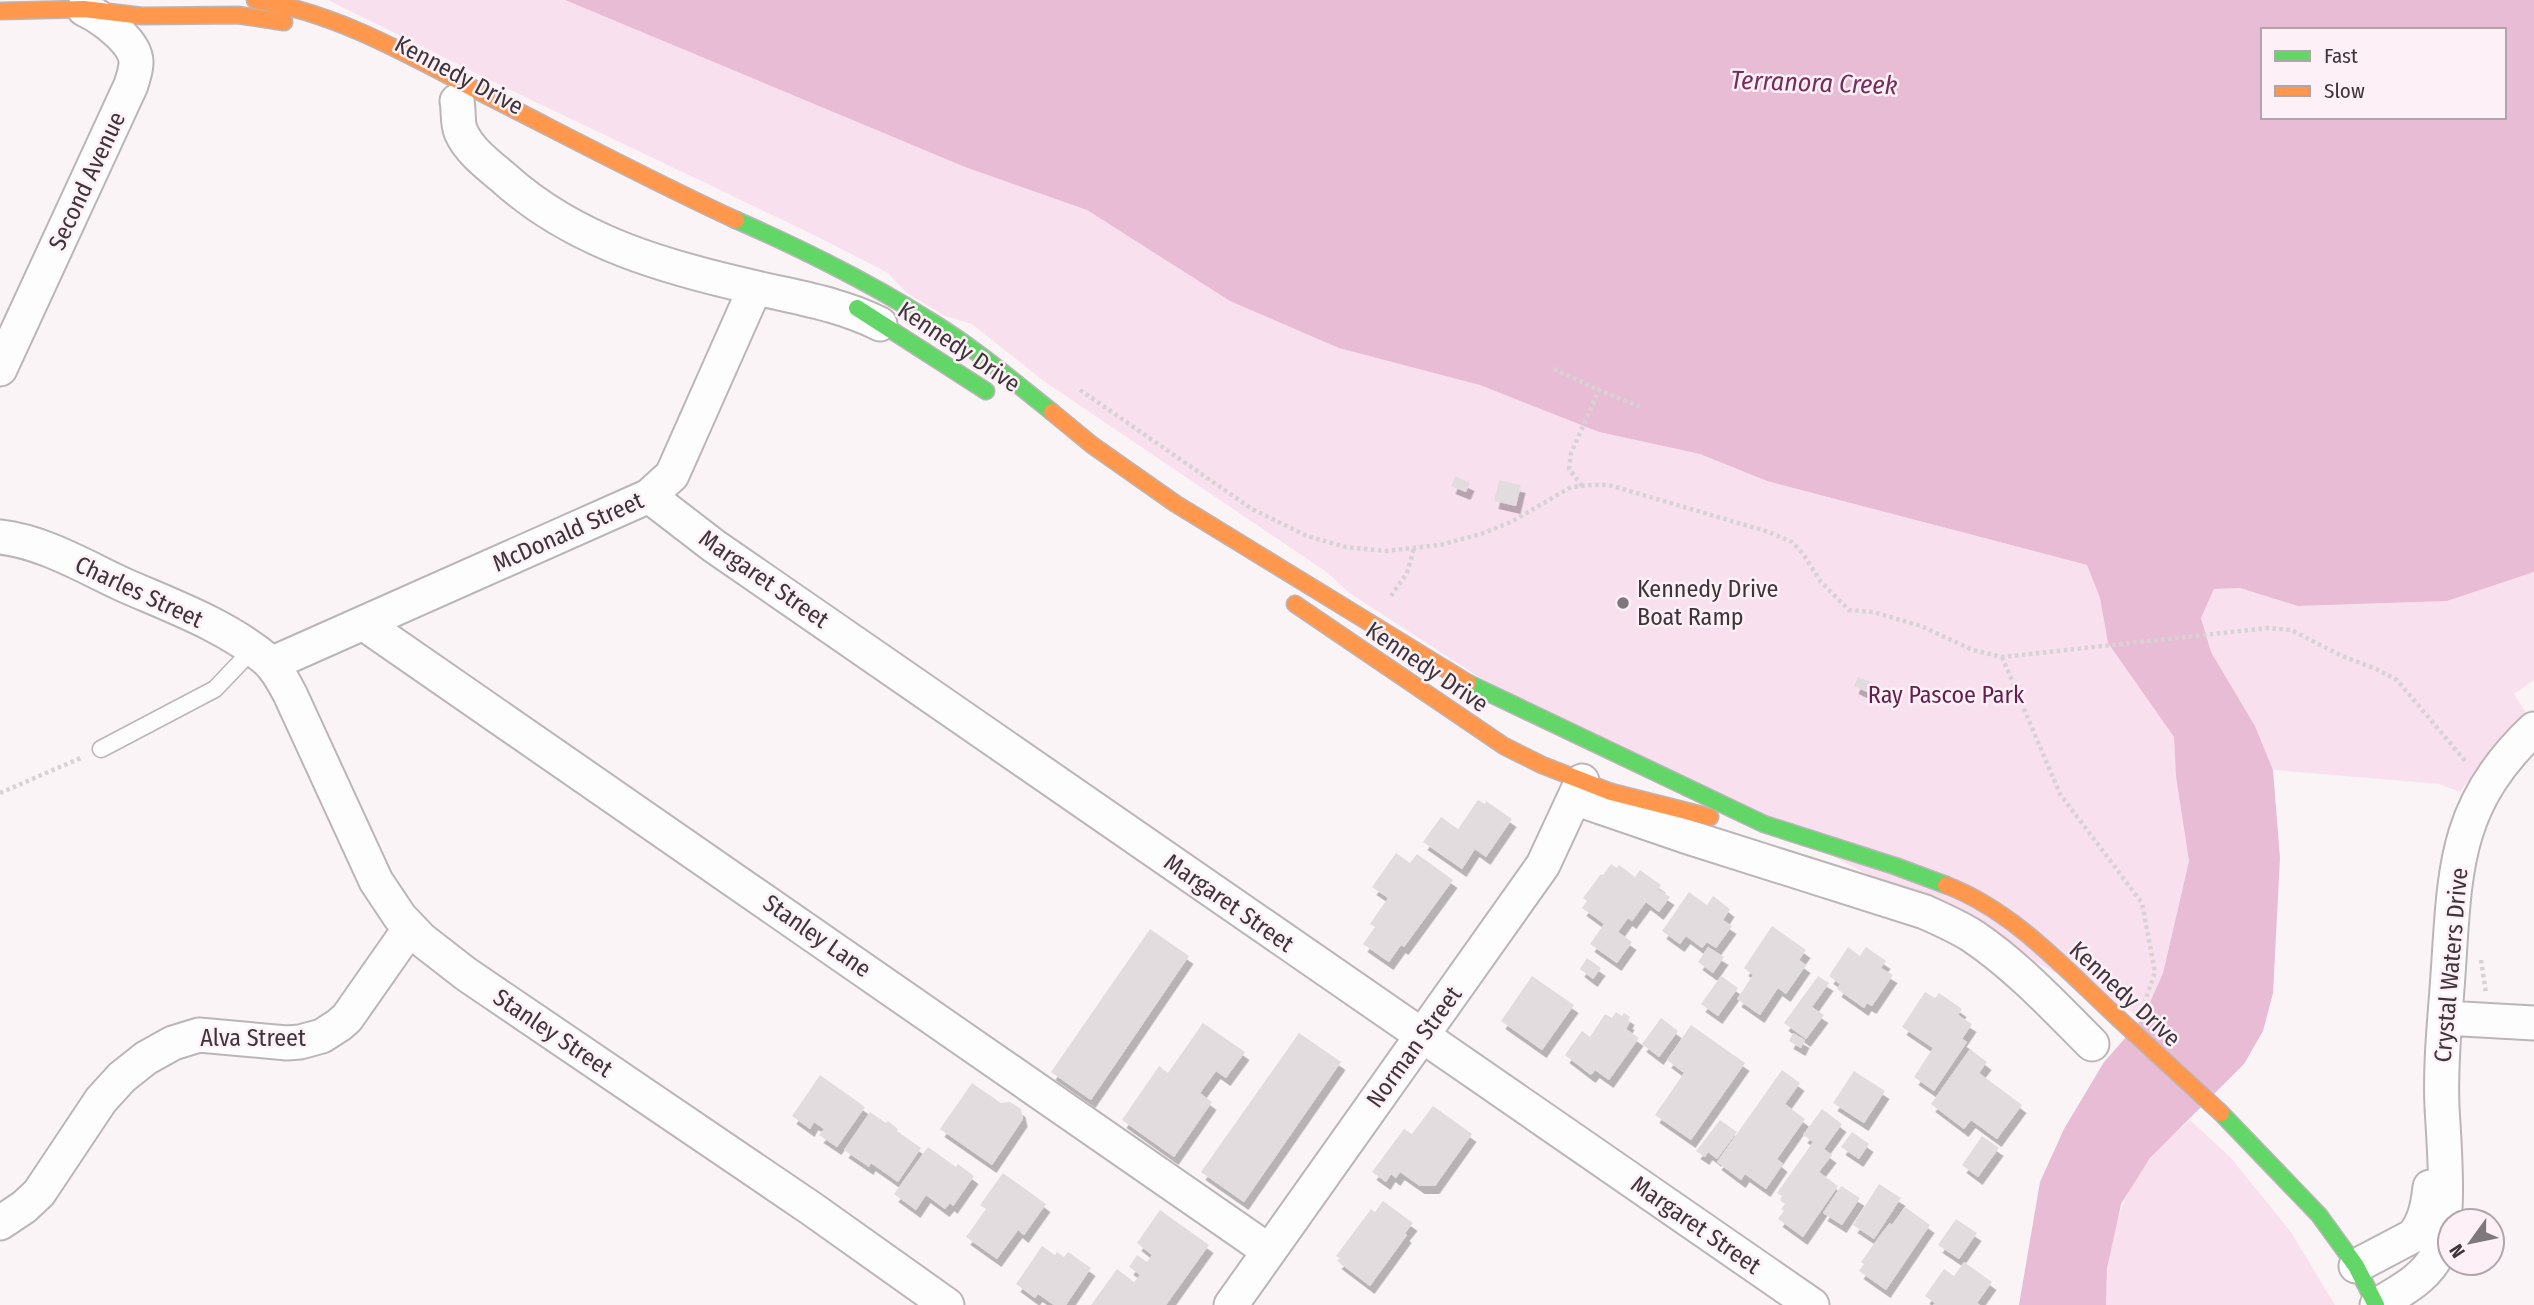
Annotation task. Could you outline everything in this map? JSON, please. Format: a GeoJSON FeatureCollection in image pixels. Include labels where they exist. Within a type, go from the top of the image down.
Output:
{"type":"FeatureCollection","features":[{"type":"Feature","properties":{"kind":"street","name":"Kennedy Drive"},"geometry":{"type":"LineString","coordinates":[[84,9],[137,0]]}},
{"type":"Feature","properties":{"kind":"street","name":"Kennedy Drive"},"geometry":{"type":"LineString","coordinates":[[255,0],[292,5],[370,35],[665,187],[768,234],[855,278],[928,319],[986,359],[1092,445],[1176,504],[1460,679],[1692,791],[1727,804],[1764,824],[1895,866],[1971,895],[2025,932],[2221,1113],[2319,1215],[2356,1266],[2376,1305]]}},
{"type":"Feature","properties":{"kind":"street","name":"Kennedy Drive"},"geometry":{"type":"LineString","coordinates":[[0,11],[84,9],[142,16],[238,15],[282,21],[323,33],[363,51]]}},
{"type":"Feature","properties":{"kind":"street","name":"Second Avenue"},"geometry":{"type":"LineString","coordinates":[[0,369],[131,85],[137,62],[134,52],[123,37],[99,16],[84,9]]}},
{"type":"Feature","properties":{"kind":"street"},"geometry":{"type":"LineString","coordinates":[[457,101],[460,129],[467,142],[515,189],[562,221],[612,246],[642,257],[755,288],[841,307],[912,342]]}},
{"type":"Feature","properties":{"kind":"street","name":"Kennedy Drive"},"geometry":{"type":"LineString","coordinates":[[818,286],[912,342],[1000,400]]}},
{"type":"Feature","properties":{"kind":"street","name":"McDonald Street"},"geometry":{"type":"LineString","coordinates":[[262,657],[363,623],[649,496],[671,475],[755,288]]}},
{"type":"Feature","properties":{"kind":"street"},"geometry":{"type":"LineString","coordinates":[[1080,456],[1184,528]]}},
{"type":"Feature","properties":{"kind":"street","name":"Margaret Street"},"geometry":{"type":"LineString","coordinates":[[649,496],[714,546],[1812,1305]]}},
{"type":"Feature","properties":{"kind":"street","name":"Charles Street"},"geometry":{"type":"LineString","coordinates":[[0,537],[17,539],[62,556],[200,619],[262,657]]}},
{"type":"Feature","properties":{"kind":"street","name":"Kennedy Drive"},"geometry":{"type":"LineString","coordinates":[[1276,591],[1504,747],[1611,792],[1687,812],[1764,824]]}},
{"type":"Feature","properties":{"kind":"street","name":"Stanley Lane"},"geometry":{"type":"LineString","coordinates":[[363,623],[1269,1251]]}},
{"type":"Feature","properties":{"kind":"street"},"geometry":{"type":"LineString","coordinates":[[1417,652],[1449,686],[1477,705]]}},
{"type":"Feature","properties":{"kind":"street","name":"Stanley Street"},"geometry":{"type":"LineString","coordinates":[[262,657],[290,694],[376,881],[410,928],[466,974],[812,1209],[947,1305]]}},
{"type":"Feature","properties":{"kind":"street","name":"Crystal Waters Drive"},"geometry":{"type":"LineString","coordinates":[[2376,1305],[2420,1277],[2438,1253],[2442,1236],[2445,1186],[2442,1098],[2455,876],[2468,824],[2481,793],[2508,753],[2534,729]]}},
{"type":"Feature","properties":{"kind":"street"},"geometry":{"type":"LineString","coordinates":[[1579,780],[1685,836],[1925,912],[1951,924],[1972,935],[2023,976],[2092,1044]]}},
{"type":"Feature","properties":{"kind":"street","name":"Norman Street"},"geometry":{"type":"LineString","coordinates":[[1231,1305],[1543,865],[1579,780]]}},
{"type":"Feature","properties":{"kind":"street","name":"Alva Street"},"geometry":{"type":"LineString","coordinates":[[0,1223],[39,1193],[101,1100],[122,1077],[146,1058],[173,1043],[199,1035],[287,1043],[322,1036],[347,1018],[410,928]]}},
{"type":"Feature","properties":{"kind":"street"},"geometry":{"type":"LineString","coordinates":[[2445,1018],[2534,1023]]}},
{"type":"Feature","properties":{"kind":"street","name":"Crystal Waters Drive"},"geometry":{"type":"LineString","coordinates":[[2356,1266],[2403,1243],[2420,1228],[2426,1214],[2442,1098]]}},
{"type":"Feature","properties":{"kind":"lane","name":"McDonald Street"},"geometry":{"type":"LineString","coordinates":[[101,749],[208,694],[230,676],[262,657]]}},
{"type":"Feature","properties":{"kind":"path"},"geometry":{"type":"LineString","coordinates":[[1554,369],[1641,407]]}},
{"type":"Feature","properties":{"kind":"path"},"geometry":{"type":"LineString","coordinates":[[1069,382],[1252,509],[1307,536],[1346,547],[1384,551],[1440,545],[1481,534],[1511,522],[1571,487],[1609,485],[1792,542],[1821,582],[1849,610],[1873,612],[1921,626],[1973,650],[2002,657],[2268,628],[2291,630],[2397,680],[2473,769]]}},
{"type":"Feature","properties":{"kind":"path"},"geometry":{"type":"LineString","coordinates":[[1583,486],[1569,469],[1571,453],[1598,390]]}},
{"type":"Feature","properties":{"kind":"path"},"geometry":{"type":"LineString","coordinates":[[1388,601],[1407,573],[1414,548]]}},
{"type":"Feature","properties":{"kind":"path"},"geometry":{"type":"LineString","coordinates":[[2002,657],[2060,794],[2142,903],[2155,972],[2141,1012]]}},
{"type":"Feature","properties":{"kind":"path"},"geometry":{"type":"LineString","coordinates":[[0,793],[101,749]]}},
{"type":"Feature","properties":{"kind":"green space","name":"Ray Pascoe Park"},"geometry":{"type":"Polygon","coordinates":[[[328,0],[565,0],[965,167],[1087,210],[1230,301],[1480,385],[1599,432],[1700,454],[1767,481],[2087,565],[2100,598],[2108,643],[2174,737],[2176,777],[2189,861],[2163,973],[2143,1018],[1690,782],[1482,679],[1348,592],[1328,573],[1045,382],[972,324],[945,316],[907,293],[888,273],[328,0]]]}},
{"type":"Feature","properties":{"kind":"green space"},"geometry":{"type":"Polygon","coordinates":[[[2534,572],[2534,680],[2514,694],[2527,714],[2505,732],[2460,792],[2439,784],[2273,770],[2255,726],[2211,652],[2201,618],[2214,589],[2240,588],[2298,606],[2447,601],[2534,572]]]}},
{"type":"Feature","properties":{"kind":"green space"},"geometry":{"type":"Polygon","coordinates":[[[2190,1120],[2231,1158],[2291,1232],[2335,1305],[2106,1305],[2111,1246],[2129,1191],[2155,1153],[2190,1120]]]}},
{"type":"Feature","properties":{"kind":"water","name":"Terranora Creek"},"geometry":{"type":"Polygon","coordinates":[[[565,0],[2534,0],[2534,572],[2447,601],[2298,606],[2240,588],[2214,589],[2201,618],[2211,652],[2255,726],[2273,770],[2280,858],[2273,993],[2263,1031],[2244,1064],[2150,1158],[2121,1204],[2107,1269],[2106,1305],[2019,1305],[2040,1182],[2064,1129],[2104,1062],[2143,1018],[2163,973],[2189,861],[2176,777],[2174,737],[2108,643],[2100,598],[2087,565],[1767,481],[1700,454],[1599,432],[1480,385],[1339,348],[1230,301],[1087,210],[965,167],[565,0]]]}},
{"type":"Feature","properties":{"kind":"building"},"geometry":{"type":"Polygon","coordinates":[[[1455,476],[1470,483],[1466,492],[1451,486],[1455,476]]]}},
{"type":"Feature","properties":{"kind":"building"},"geometry":{"type":"Polygon","coordinates":[[[1499,480],[1521,485],[1516,506],[1494,501],[1499,480]]]}},
{"type":"Feature","properties":{"kind":"building"},"geometry":{"type":"Polygon","coordinates":[[[1858,677],[1873,683],[1869,693],[1854,686],[1858,677]]]}},
{"type":"Feature","properties":{"kind":"building"},"geometry":{"type":"Polygon","coordinates":[[[1478,800],[1485,804],[1486,801],[1512,819],[1486,857],[1475,849],[1462,869],[1423,842],[1441,817],[1458,829],[1478,800]]]}},
{"type":"Feature","properties":{"kind":"building"},"geometry":{"type":"Polygon","coordinates":[[[1396,853],[1410,863],[1417,854],[1453,880],[1404,947],[1401,945],[1389,962],[1363,944],[1375,927],[1370,924],[1388,898],[1372,887],[1396,853]]]}},
{"type":"Feature","properties":{"kind":"building"},"geometry":{"type":"Polygon","coordinates":[[[1611,864],[1617,868],[1619,865],[1635,877],[1640,870],[1661,885],[1658,889],[1670,897],[1659,912],[1646,902],[1632,921],[1628,918],[1618,932],[1632,942],[1617,963],[1590,944],[1604,924],[1582,908],[1587,901],[1583,898],[1611,864]]]}},
{"type":"Feature","properties":{"kind":"building"},"geometry":{"type":"Polygon","coordinates":[[[1689,892],[1707,905],[1713,896],[1730,909],[1723,920],[1732,926],[1716,948],[1707,942],[1702,948],[1686,936],[1680,944],[1662,931],[1689,892]]]}},
{"type":"Feature","properties":{"kind":"building"},"geometry":{"type":"Polygon","coordinates":[[[1772,926],[1806,950],[1799,960],[1806,965],[1786,994],[1778,988],[1760,1015],[1737,999],[1753,975],[1744,968],[1772,926]]]}},
{"type":"Feature","properties":{"kind":"building"},"geometry":{"type":"Polygon","coordinates":[[[1150,929],[1189,956],[1091,1100],[1051,1072],[1150,929]]]}},
{"type":"Feature","properties":{"kind":"building"},"geometry":{"type":"Polygon","coordinates":[[[1708,947],[1724,957],[1713,973],[1698,962],[1708,947]]]}},
{"type":"Feature","properties":{"kind":"building"},"geometry":{"type":"Polygon","coordinates":[[[1848,947],[1860,956],[1866,947],[1886,961],[1881,968],[1893,975],[1872,1006],[1867,1003],[1864,1008],[1837,989],[1840,984],[1829,976],[1848,947]]]}},
{"type":"Feature","properties":{"kind":"building"},"geometry":{"type":"Polygon","coordinates":[[[1587,958],[1601,968],[1593,979],[1580,969],[1587,958]]]}},
{"type":"Feature","properties":{"kind":"building"},"geometry":{"type":"Polygon","coordinates":[[[1532,976],[1574,1005],[1542,1050],[1501,1021],[1532,976]]]}},
{"type":"Feature","properties":{"kind":"building"},"geometry":{"type":"Polygon","coordinates":[[[1721,976],[1738,988],[1718,1016],[1701,1004],[1721,976]]]}},
{"type":"Feature","properties":{"kind":"building"},"geometry":{"type":"Polygon","coordinates":[[[1818,976],[1829,983],[1812,1007],[1824,1015],[1806,1039],[1784,1023],[1818,976]]]}},
{"type":"Feature","properties":{"kind":"building"},"geometry":{"type":"Polygon","coordinates":[[[1925,992],[1935,998],[1939,993],[1962,1009],[1958,1015],[1972,1024],[1962,1039],[1967,1042],[1934,1091],[1914,1077],[1933,1048],[1902,1027],[1925,992]]]}},
{"type":"Feature","properties":{"kind":"building"},"geometry":{"type":"Polygon","coordinates":[[[1616,1012],[1630,1017],[1626,1029],[1639,1038],[1609,1080],[1595,1070],[1591,1075],[1565,1055],[1582,1031],[1590,1037],[1605,1014],[1612,1018],[1616,1012]]]}},
{"type":"Feature","properties":{"kind":"building"},"geometry":{"type":"Polygon","coordinates":[[[1661,1018],[1678,1031],[1659,1057],[1642,1044],[1661,1018]]]}},
{"type":"Feature","properties":{"kind":"building"},"geometry":{"type":"Polygon","coordinates":[[[1203,1023],[1245,1052],[1226,1078],[1216,1071],[1200,1093],[1212,1102],[1174,1157],[1122,1120],[1159,1066],[1168,1073],[1203,1023]]]}},
{"type":"Feature","properties":{"kind":"building"},"geometry":{"type":"Polygon","coordinates":[[[1691,1025],[1745,1063],[1691,1140],[1655,1115],[1684,1073],[1667,1060],[1691,1025]]]}},
{"type":"Feature","properties":{"kind":"building"},"geometry":{"type":"Polygon","coordinates":[[[1299,1033],[1341,1062],[1244,1202],[1201,1172],[1299,1033]]]}},
{"type":"Feature","properties":{"kind":"building"},"geometry":{"type":"Polygon","coordinates":[[[1793,1033],[1805,1040],[1801,1048],[1789,1041],[1793,1033]]]}},
{"type":"Feature","properties":{"kind":"building"},"geometry":{"type":"Polygon","coordinates":[[[1970,1049],[1987,1062],[1979,1073],[2022,1105],[1997,1139],[1971,1120],[1964,1129],[1931,1104],[1970,1049]]]}},
{"type":"Feature","properties":{"kind":"building"},"geometry":{"type":"Polygon","coordinates":[[[1782,1070],[1800,1083],[1785,1104],[1805,1119],[1777,1159],[1783,1164],[1766,1189],[1745,1174],[1741,1180],[1717,1162],[1782,1070]]]}},
{"type":"Feature","properties":{"kind":"building"},"geometry":{"type":"Polygon","coordinates":[[[1854,1071],[1885,1091],[1864,1123],[1833,1103],[1854,1071]]]}},
{"type":"Feature","properties":{"kind":"building"},"geometry":{"type":"Polygon","coordinates":[[[820,1075],[865,1107],[837,1147],[819,1135],[824,1129],[814,1122],[810,1129],[792,1116],[820,1075]]]}},
{"type":"Feature","properties":{"kind":"building"},"geometry":{"type":"Polygon","coordinates":[[[972,1083],[1001,1103],[1010,1102],[1021,1109],[1023,1119],[992,1165],[940,1129],[972,1083]]]}},
{"type":"Feature","properties":{"kind":"building"},"geometry":{"type":"Polygon","coordinates":[[[1433,1106],[1472,1134],[1435,1186],[1420,1186],[1400,1172],[1396,1178],[1391,1174],[1386,1182],[1372,1172],[1404,1129],[1412,1134],[1433,1106]]]}},
{"type":"Feature","properties":{"kind":"building"},"geometry":{"type":"Polygon","coordinates":[[[1822,1109],[1842,1124],[1824,1149],[1832,1155],[1819,1172],[1838,1186],[1803,1237],[1778,1219],[1785,1204],[1780,1200],[1782,1196],[1777,1193],[1813,1142],[1803,1135],[1822,1109]]]}},
{"type":"Feature","properties":{"kind":"building"},"geometry":{"type":"Polygon","coordinates":[[[870,1112],[886,1123],[888,1121],[921,1148],[898,1182],[871,1163],[869,1167],[844,1150],[870,1112]]]}},
{"type":"Feature","properties":{"kind":"building"},"geometry":{"type":"Polygon","coordinates":[[[1720,1120],[1737,1132],[1717,1159],[1708,1152],[1705,1157],[1696,1151],[1720,1120]]]}},
{"type":"Feature","properties":{"kind":"building"},"geometry":{"type":"Polygon","coordinates":[[[1852,1132],[1869,1144],[1859,1159],[1841,1147],[1852,1132]]]}},
{"type":"Feature","properties":{"kind":"building"},"geometry":{"type":"Polygon","coordinates":[[[1982,1136],[1999,1148],[1978,1177],[1962,1165],[1982,1136]]]}},
{"type":"Feature","properties":{"kind":"building"},"geometry":{"type":"Polygon","coordinates":[[[928,1147],[974,1176],[953,1206],[950,1203],[945,1209],[926,1195],[916,1210],[894,1194],[928,1147]]]}},
{"type":"Feature","properties":{"kind":"building"},"geometry":{"type":"Polygon","coordinates":[[[1003,1173],[1046,1204],[1024,1235],[1018,1230],[997,1259],[966,1237],[986,1209],[980,1205],[1003,1173]]]}},
{"type":"Feature","properties":{"kind":"building"},"geometry":{"type":"Polygon","coordinates":[[[1879,1184],[1901,1198],[1874,1239],[1853,1225],[1879,1184]]]}},
{"type":"Feature","properties":{"kind":"building"},"geometry":{"type":"Polygon","coordinates":[[[1841,1186],[1860,1198],[1842,1225],[1823,1213],[1841,1186]]]}},
{"type":"Feature","properties":{"kind":"building"},"geometry":{"type":"Polygon","coordinates":[[[1383,1201],[1413,1223],[1370,1286],[1337,1261],[1340,1258],[1336,1256],[1371,1209],[1375,1212],[1383,1201]]]}},
{"type":"Feature","properties":{"kind":"building"},"geometry":{"type":"Polygon","coordinates":[[[1905,1207],[1930,1225],[1886,1290],[1859,1271],[1864,1264],[1861,1262],[1905,1207]]]}},
{"type":"Feature","properties":{"kind":"building"},"geometry":{"type":"Polygon","coordinates":[[[1160,1210],[1209,1245],[1166,1305],[1091,1305],[1117,1269],[1134,1282],[1140,1275],[1129,1267],[1137,1255],[1147,1262],[1152,1255],[1137,1243],[1160,1210]]]}},
{"type":"Feature","properties":{"kind":"building"},"geometry":{"type":"Polygon","coordinates":[[[1956,1219],[1977,1233],[1959,1259],[1938,1245],[1956,1219]]]}},
{"type":"Feature","properties":{"kind":"building"},"geometry":{"type":"Polygon","coordinates":[[[1042,1246],[1055,1255],[1057,1252],[1064,1257],[1068,1252],[1091,1268],[1066,1305],[1054,1305],[1038,1294],[1035,1298],[1016,1284],[1042,1246]]]}},
{"type":"Feature","properties":{"kind":"building"},"geometry":{"type":"Polygon","coordinates":[[[1964,1262],[1992,1282],[1977,1303],[1980,1305],[1933,1305],[1935,1303],[1925,1296],[1944,1269],[1954,1276],[1964,1262]]]}},
{"type":"Feature","properties":{"kind":"traffic: fast"},"geometry":{"type":"LineString","coordinates":[[736,220],[834,266],[944,329],[1052,412]]}},
{"type":"Feature","properties":{"kind":"traffic: fast"},"geometry":{"type":"LineString","coordinates":[[857,308],[986,391]]}},
{"type":"Feature","properties":{"kind":"traffic: fast"},"geometry":{"type":"LineString","coordinates":[[1468,683],[1764,824],[1946,885]]}},
{"type":"Feature","properties":{"kind":"traffic: fast"},"geometry":{"type":"LineString","coordinates":[[2221,1113],[2319,1215],[2356,1266],[2376,1305]]}},
{"type":"Feature","properties":{"kind":"traffic: slow"},"geometry":{"type":"LineString","coordinates":[[255,0],[314,15],[371,37],[736,220]]}},
{"type":"Feature","properties":{"kind":"traffic: slow"},"geometry":{"type":"LineString","coordinates":[[0,11],[84,9],[142,16],[238,15],[284,22]]}},
{"type":"Feature","properties":{"kind":"traffic: slow"},"geometry":{"type":"LineString","coordinates":[[1052,412],[1092,445],[1176,504],[1468,683]]}},
{"type":"Feature","properties":{"kind":"traffic: slow"},"geometry":{"type":"LineString","coordinates":[[1295,604],[1504,746],[1542,765],[1611,792],[1710,817]]}},
{"type":"Feature","properties":{"kind":"traffic: slow"},"geometry":{"type":"LineString","coordinates":[[1946,885],[1994,910],[2038,943],[2118,1018]]}},
{"type":"Feature","properties":{"kind":"traffic: slow"},"geometry":{"type":"LineString","coordinates":[[2118,1018],[2221,1113]]}},
{"type":"Feature","properties":{"kind":"place","name":"Kennedy Drive Boat Ramp"},"geometry":{"type":"Point","coordinates":[1623,603]}}]}
